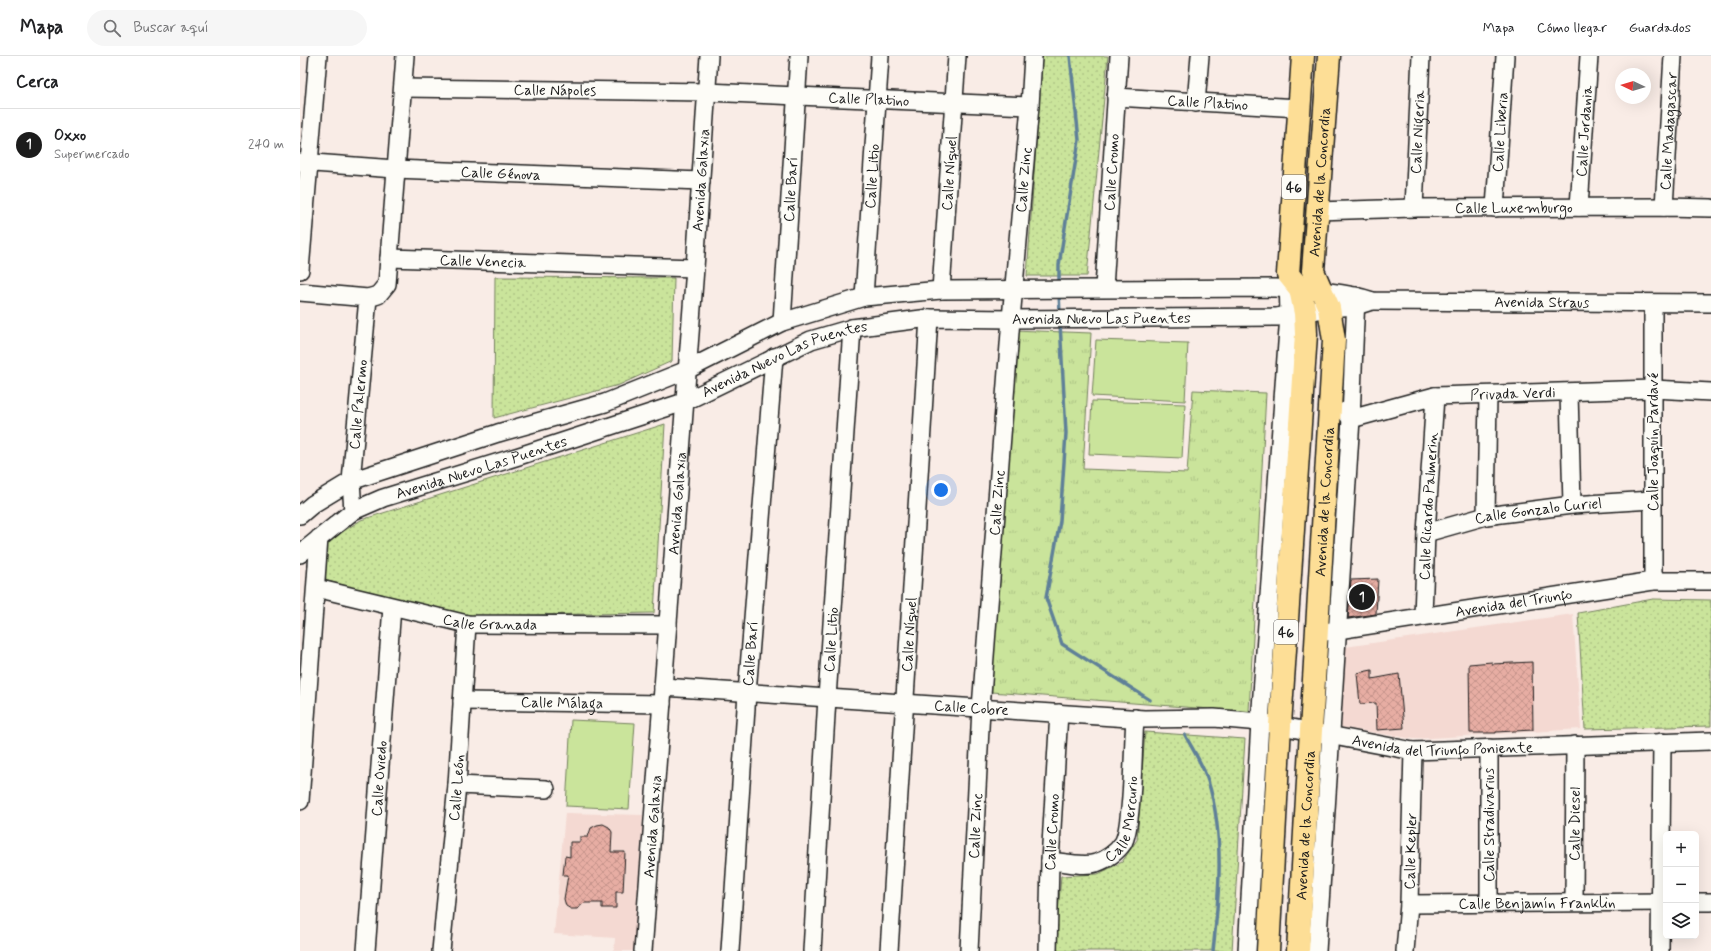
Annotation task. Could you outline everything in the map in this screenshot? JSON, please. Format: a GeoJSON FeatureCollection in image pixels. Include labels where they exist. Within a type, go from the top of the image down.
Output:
{"type":"FeatureCollection","features":[{"type":"Feature","properties":{"kind":"main road","name":"Avenida de la Concordia"},"geometry":{"type":"LineString","coordinates":[[1268,951],[1270,724],[1306,334],[1297,314],[1292,284],[1299,108],[1303,56]]}},
{"type":"Feature","properties":{"kind":"main road","name":"Avenida de la Concordia"},"geometry":{"type":"LineString","coordinates":[[1298,951],[1321,733],[1327,632],[1334,340],[1325,299],[1314,271],[1329,56]]}},
{"type":"Feature","properties":{"kind":"street"},"geometry":{"type":"LineString","coordinates":[[300,270],[305,162],[318,56]]}},
{"type":"Feature","properties":{"kind":"street"},"geometry":{"type":"LineString","coordinates":[[300,292],[368,298],[378,295],[387,284],[405,56]]}},
{"type":"Feature","properties":{"kind":"street","name":"Avenida Galaxia"},"geometry":{"type":"LineString","coordinates":[[643,951],[695,268],[709,56]]}},
{"type":"Feature","properties":{"kind":"street","name":"Calle Barí"},"geometry":{"type":"LineString","coordinates":[[782,322],[799,56]]}},
{"type":"Feature","properties":{"kind":"street","name":"Calle Litio"},"geometry":{"type":"LineString","coordinates":[[864,297],[880,56]]}},
{"type":"Feature","properties":{"kind":"street","name":"Calle Níquel"},"geometry":{"type":"LineString","coordinates":[[941,290],[957,56]]}},
{"type":"Feature","properties":{"kind":"street","name":"Calle Zinc"},"geometry":{"type":"LineString","coordinates":[[969,951],[981,708],[1033,56]]}},
{"type":"Feature","properties":{"kind":"street","name":"Calle Cromo"},"geometry":{"type":"LineString","coordinates":[[1104,288],[1119,56]]}},
{"type":"Feature","properties":{"kind":"street"},"geometry":{"type":"LineString","coordinates":[[1196,103],[1200,56]]}},
{"type":"Feature","properties":{"kind":"street","name":"Calle Nigeria"},"geometry":{"type":"LineString","coordinates":[[1414,208],[1421,56]]}},
{"type":"Feature","properties":{"kind":"street","name":"Calle Liberia"},"geometry":{"type":"LineString","coordinates":[[1495,208],[1505,56]]}},
{"type":"Feature","properties":{"kind":"street","name":"Calle Jordania"},"geometry":{"type":"LineString","coordinates":[[1579,207],[1590,56]]}},
{"type":"Feature","properties":{"kind":"street","name":"Calle Madagascar"},"geometry":{"type":"LineString","coordinates":[[1664,206],[1673,56]]}},
{"type":"Feature","properties":{"kind":"street","name":"Calle Nápoles"},"geometry":{"type":"LineString","coordinates":[[403,88],[707,92]]}},
{"type":"Feature","properties":{"kind":"street","name":"Calle Platino"},"geometry":{"type":"LineString","coordinates":[[707,92],[876,101],[1030,106]]}},
{"type":"Feature","properties":{"kind":"street","name":"Calle Platino"},"geometry":{"type":"LineString","coordinates":[[1116,97],[1299,108]]}},
{"type":"Feature","properties":{"kind":"street","name":"Calle Génova"},"geometry":{"type":"LineString","coordinates":[[305,162],[395,169],[701,181]]}},
{"type":"Feature","properties":{"kind":"street","name":"Calle Luxemburgo"},"geometry":{"type":"LineString","coordinates":[[1317,211],[1414,208],[1664,206],[1711,208]]}},
{"type":"Feature","properties":{"kind":"street","name":"Calle Venecia"},"geometry":{"type":"LineString","coordinates":[[390,258],[695,268]]}},
{"type":"Feature","properties":{"kind":"street","name":"Avenida Nuevo Las Puentes"},"geometry":{"type":"LineString","coordinates":[[300,515],[313,504],[351,481],[498,433],[605,403],[687,370],[782,322],[864,297],[941,290],[1292,284],[1325,299]]}},
{"type":"Feature","properties":{"kind":"street","name":"Calle Palermo"},"geometry":{"type":"LineString","coordinates":[[353,511],[351,481],[368,298]]}},
{"type":"Feature","properties":{"kind":"street","name":"Avenida Nuevo Las Puentes"},"geometry":{"type":"LineString","coordinates":[[300,554],[353,511],[383,498],[519,456],[684,402],[811,340],[852,328],[929,318],[1042,319],[1277,317],[1297,314],[1325,299]]}},
{"type":"Feature","properties":{"kind":"street","name":"Avenida Straus"},"geometry":{"type":"LineString","coordinates":[[1325,299],[1356,301],[1711,304]]}},
{"type":"Feature","properties":{"kind":"street","name":"Avenida de la Concordia"},"geometry":{"type":"LineString","coordinates":[[1327,632],[1351,419],[1356,301]]}},
{"type":"Feature","properties":{"kind":"street","name":"Calle Joaquín Pardavé"},"geometry":{"type":"LineString","coordinates":[[1653,304],[1653,581]]}},
{"type":"Feature","properties":{"kind":"street","name":"Calle Níquel"},"geometry":{"type":"LineString","coordinates":[[889,951],[929,318]]}},
{"type":"Feature","properties":{"kind":"street","name":"Calle Litio"},"geometry":{"type":"LineString","coordinates":[[812,951],[827,698],[852,328]]}},
{"type":"Feature","properties":{"kind":"street","name":"Calle Barí"},"geometry":{"type":"LineString","coordinates":[[730,951],[747,693],[774,357]]}},
{"type":"Feature","properties":{"kind":"street","name":"Privada Verdi"},"geometry":{"type":"LineString","coordinates":[[1351,419],[1435,396],[1568,393],[1653,389],[1711,392]]}},
{"type":"Feature","properties":{"kind":"street"},"geometry":{"type":"LineString","coordinates":[[1332,392],[1351,419]]}},
{"type":"Feature","properties":{"kind":"street"},"geometry":{"type":"LineString","coordinates":[[1568,393],[1572,505]]}},
{"type":"Feature","properties":{"kind":"street"},"geometry":{"type":"LineString","coordinates":[[1486,516],[1488,395]]}},
{"type":"Feature","properties":{"kind":"street","name":"Calle Ricardo Palmerin"},"geometry":{"type":"LineString","coordinates":[[1423,616],[1426,532],[1435,396]]}},
{"type":"Feature","properties":{"kind":"street","name":"Calle Gonzalo Curiel"},"geometry":{"type":"LineString","coordinates":[[1426,532],[1486,516],[1572,505],[1652,500]]}},
{"type":"Feature","properties":{"kind":"street"},"geometry":{"type":"LineString","coordinates":[[300,801],[319,538]]}},
{"type":"Feature","properties":{"kind":"street","name":"Avenida del Triunfo"},"geometry":{"type":"LineString","coordinates":[[1327,632],[1653,581],[1711,581]]}},
{"type":"Feature","properties":{"kind":"street","name":"Calle Granada"},"geometry":{"type":"LineString","coordinates":[[316,588],[467,624],[668,625]]}},
{"type":"Feature","properties":{"kind":"street","name":"Calle Oviedo"},"geometry":{"type":"LineString","coordinates":[[366,951],[392,607]]}},
{"type":"Feature","properties":{"kind":"street","name":"Calle León"},"geometry":{"type":"LineString","coordinates":[[441,951],[457,785],[467,624]]}},
{"type":"Feature","properties":{"kind":"street","name":"Calle Cobre"},"geometry":{"type":"LineString","coordinates":[[663,687],[1135,718],[1214,718],[1270,724]]}},
{"type":"Feature","properties":{"kind":"street","name":"Calle Málaga"},"geometry":{"type":"LineString","coordinates":[[462,701],[662,704]]}},
{"type":"Feature","properties":{"kind":"street","name":"Calle Cromo"},"geometry":{"type":"LineString","coordinates":[[1048,951],[1050,861],[1059,713]]}},
{"type":"Feature","properties":{"kind":"street","name":"Calle Mercurio"},"geometry":{"type":"LineString","coordinates":[[1050,861],[1095,863],[1111,856],[1123,843],[1129,821],[1135,718]]}},
{"type":"Feature","properties":{"kind":"street","name":"Avenida de la Concordia"},"geometry":{"type":"LineString","coordinates":[[1247,951],[1270,724]]}},
{"type":"Feature","properties":{"kind":"street","name":"Avenida del Triunfo Poniente"},"geometry":{"type":"LineString","coordinates":[[1270,724],[1413,751],[1575,745]]}},
{"type":"Feature","properties":{"kind":"street","name":"Avenida de la Concordia"},"geometry":{"type":"LineString","coordinates":[[1317,951],[1321,733]]}},
{"type":"Feature","properties":{"kind":"street"},"geometry":{"type":"LineString","coordinates":[[1575,745],[1711,740]]}},
{"type":"Feature","properties":{"kind":"street"},"geometry":{"type":"LineString","coordinates":[[1660,951],[1663,902],[1662,742]]}},
{"type":"Feature","properties":{"kind":"street","name":"Calle Diesel"},"geometry":{"type":"LineString","coordinates":[[1574,902],[1575,745]]}},
{"type":"Feature","properties":{"kind":"street","name":"Calle Stradivarius"},"geometry":{"type":"LineString","coordinates":[[1489,748],[1489,902]]}},
{"type":"Feature","properties":{"kind":"street","name":"Calle Kepler"},"geometry":{"type":"LineString","coordinates":[[1405,951],[1409,904],[1413,751]]}},
{"type":"Feature","properties":{"kind":"street"},"geometry":{"type":"LineString","coordinates":[[457,785],[546,789]]}},
{"type":"Feature","properties":{"kind":"street","name":"Calle Benjamín Franklin"},"geometry":{"type":"LineString","coordinates":[[1409,904],[1489,902],[1663,902]]}},
{"type":"Feature","properties":{"kind":"street"},"geometry":{"type":"LineString","coordinates":[[1699,902],[1711,902]]}},
{"type":"Feature","properties":{"kind":"shaded area"},"geometry":{"type":"Polygon","coordinates":[[[1573,614],[1581,729],[1414,739],[1339,727],[1345,647],[1573,614]]]}},
{"type":"Feature","properties":{"kind":"shaded area"},"geometry":{"type":"Polygon","coordinates":[[[565,813],[643,815],[634,951],[614,951],[615,938],[554,934],[565,813]]]}},
{"type":"Feature","properties":{"kind":"green space"},"geometry":{"type":"Polygon","coordinates":[[[1042,56],[1108,56],[1087,276],[1027,276],[1042,56]]]}},
{"type":"Feature","properties":{"kind":"green space"},"geometry":{"type":"Polygon","coordinates":[[[495,277],[674,278],[672,361],[619,385],[494,418],[495,277]]]}},
{"type":"Feature","properties":{"kind":"green space"},"geometry":{"type":"Polygon","coordinates":[[[1013,330],[1091,333],[1083,469],[1187,473],[1193,390],[1266,393],[1249,712],[991,692],[1013,330]]]}},
{"type":"Feature","properties":{"kind":"green space"},"geometry":{"type":"Polygon","coordinates":[[[1096,340],[1188,343],[1185,401],[1092,396],[1096,340]]]}},
{"type":"Feature","properties":{"kind":"green space"},"geometry":{"type":"Polygon","coordinates":[[[1092,401],[1185,404],[1182,458],[1089,454],[1092,401]]]}},
{"type":"Feature","properties":{"kind":"green space"},"geometry":{"type":"Polygon","coordinates":[[[665,424],[654,613],[461,616],[324,580],[325,543],[361,520],[665,424]]]}},
{"type":"Feature","properties":{"kind":"green space"},"geometry":{"type":"Polygon","coordinates":[[[1653,599],[1711,600],[1711,726],[1585,729],[1578,613],[1653,599]]]}},
{"type":"Feature","properties":{"kind":"green space"},"geometry":{"type":"Polygon","coordinates":[[[571,720],[635,723],[629,809],[566,806],[571,720]]]}},
{"type":"Feature","properties":{"kind":"green space"},"geometry":{"type":"Polygon","coordinates":[[[1145,732],[1245,739],[1232,951],[1055,951],[1061,876],[1098,874],[1122,862],[1137,840],[1145,732]]]}},
{"type":"Feature","properties":{"kind":"building"},"geometry":{"type":"Polygon","coordinates":[[[1378,579],[1376,614],[1348,618],[1351,580],[1378,579]]]}},
{"type":"Feature","properties":{"kind":"building"},"geometry":{"type":"Polygon","coordinates":[[[1492,662],[1492,664],[1532,662],[1533,730],[1496,733],[1470,733],[1469,664],[1492,662]]]}},
{"type":"Feature","properties":{"kind":"building"},"geometry":{"type":"Polygon","coordinates":[[[1372,670],[1372,679],[1399,674],[1404,728],[1377,730],[1376,703],[1360,704],[1357,673],[1372,670]]]}},
{"type":"Feature","properties":{"kind":"building"},"geometry":{"type":"Polygon","coordinates":[[[603,824],[609,827],[612,832],[611,852],[625,852],[623,892],[616,892],[616,908],[602,908],[602,903],[584,903],[577,909],[571,909],[566,906],[564,899],[568,875],[563,875],[565,856],[570,857],[570,842],[580,842],[580,837],[588,837],[591,828],[603,824]]]}},
{"type":"Feature","properties":{"kind":"waterway"},"geometry":{"type":"LineString","coordinates":[[1059,285],[1059,265],[1079,140],[1070,56]]}},
{"type":"Feature","properties":{"kind":"waterway"},"geometry":{"type":"LineString","coordinates":[[1059,293],[1060,315]]}},
{"type":"Feature","properties":{"kind":"waterway"},"geometry":{"type":"LineString","coordinates":[[1060,323],[1066,433],[1060,521],[1046,598],[1062,644],[1150,700]]}},
{"type":"Feature","properties":{"kind":"waterway"},"geometry":{"type":"LineString","coordinates":[[1185,735],[1206,775],[1217,823],[1219,844],[1219,887],[1213,951]]}},
{"type":"Feature","properties":{"kind":"place","name":"Oxxo"},"geometry":{"type":"Point","coordinates":[1362,597]}}]}
